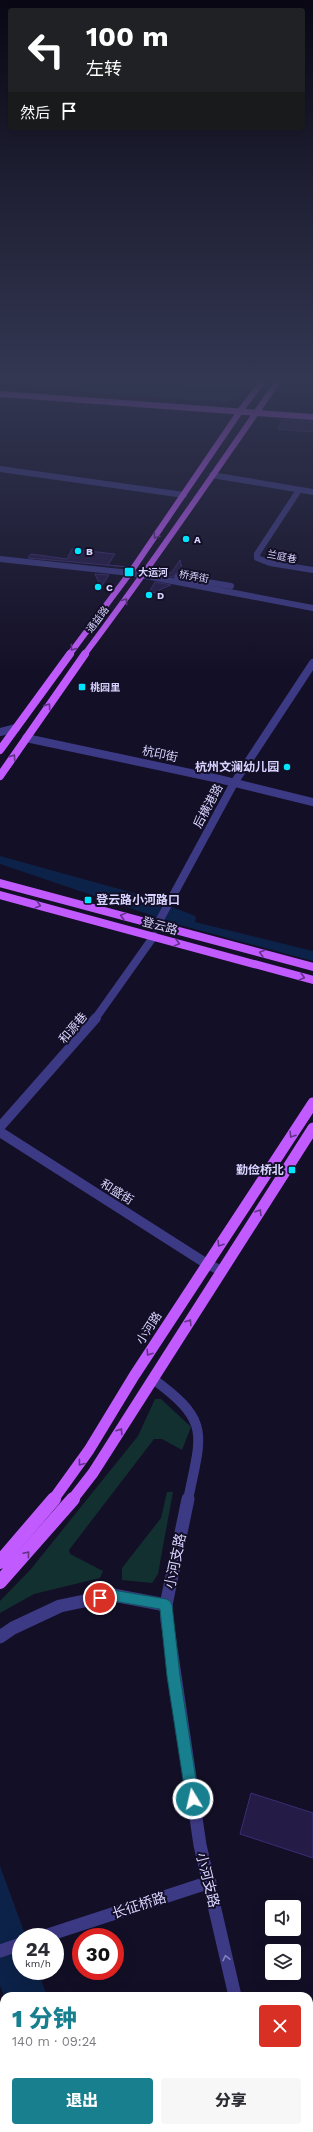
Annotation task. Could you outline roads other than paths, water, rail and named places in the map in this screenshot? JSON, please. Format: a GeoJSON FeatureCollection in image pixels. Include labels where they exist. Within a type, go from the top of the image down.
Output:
{"type":"FeatureCollection","features":[{"type":"Feature","properties":{"kind":"main road","name":"通益路"},"geometry":{"type":"LineString","coordinates":[[0,750],[132,570],[196,476]]}},
{"type":"Feature","properties":{"kind":"main road","name":"通益路"},"geometry":{"type":"LineString","coordinates":[[0,776],[85,654],[144,574],[211,476]]}},
{"type":"Feature","properties":{"kind":"main road","name":"登云路"},"geometry":{"type":"LineString","coordinates":[[0,883],[160,921],[313,967]]}},
{"type":"Feature","properties":{"kind":"main road","name":"登云路"},"geometry":{"type":"LineString","coordinates":[[0,895],[313,980]]}},
{"type":"Feature","properties":{"kind":"main road","name":"小河路"},"geometry":{"type":"LineString","coordinates":[[0,1562],[52,1502],[112,1417],[134,1376],[313,1103]]}},
{"type":"Feature","properties":{"kind":"main road"},"geometry":{"type":"LineString","coordinates":[[0,1582],[65,1509],[92,1473],[313,1128]]}},
{"type":"Feature","properties":{"kind":"street"},"geometry":{"type":"LineString","coordinates":[[53,476],[184,495]]}},
{"type":"Feature","properties":{"kind":"street"},"geometry":{"type":"LineString","coordinates":[[221,476],[313,492]]}},
{"type":"Feature","properties":{"kind":"street","name":"兰庭巷"},"geometry":{"type":"LineString","coordinates":[[299,490],[257,554],[258,558],[270,563],[313,570]]}},
{"type":"Feature","properties":{"kind":"street","name":"桥弄街"},"geometry":{"type":"LineString","coordinates":[[0,554],[132,570],[144,574],[313,608]]}},
{"type":"Feature","properties":{"kind":"street","name":"桥弄街"},"geometry":{"type":"LineString","coordinates":[[0,559],[132,570]]}},
{"type":"Feature","properties":{"kind":"street","name":"桥弄街"},"geometry":{"type":"LineString","coordinates":[[144,574],[214,583],[313,603]]}},
{"type":"Feature","properties":{"kind":"street","name":"后横港路"},"geometry":{"type":"LineString","coordinates":[[160,921],[234,783],[313,663]]}},
{"type":"Feature","properties":{"kind":"street"},"geometry":{"type":"LineString","coordinates":[[5,743],[0,732],[16,728]]}},
{"type":"Feature","properties":{"kind":"street","name":"杭印街"},"geometry":{"type":"LineString","coordinates":[[26,738],[234,783],[313,802]]}},
{"type":"Feature","properties":{"kind":"street","name":"和源巷"},"geometry":{"type":"LineString","coordinates":[[0,1127],[90,1027],[154,936]]}},
{"type":"Feature","properties":{"kind":"street","name":"和盛街"},"geometry":{"type":"LineString","coordinates":[[0,1132],[207,1264],[222,1271]]}},
{"type":"Feature","properties":{"kind":"street","name":"小河支路"},"geometry":{"type":"LineString","coordinates":[[153,1379],[181,1402],[192,1414],[198,1428],[197,1454],[166,1605],[174,1676],[200,1845],[210,1882],[234,1992]]}},
{"type":"Feature","properties":{"kind":"street"},"geometry":{"type":"LineString","coordinates":[[0,1637],[13,1628],[60,1606],[113,1595],[166,1605]]}},
{"type":"Feature","properties":{"kind":"street","name":"长征桥路"},"geometry":{"type":"LineString","coordinates":[[64,1930],[210,1882]]}},
{"type":"Feature","properties":{"kind":"street"},"geometry":{"type":"LineString","coordinates":[[0,1951],[12,1947]]}},
{"type":"Feature","properties":{"kind":"water"},"geometry":{"type":"Polygon","coordinates":[[[0,856],[141,895],[193,915],[196,917],[195,922],[313,951],[313,961],[180,925],[0,864],[0,856]]]}},
{"type":"Feature","properties":{"kind":"water"},"geometry":{"type":"Polygon","coordinates":[[[0,1866],[23,1928],[12,1928],[12,1980],[41,1980],[46,1992],[2,1992],[0,1986],[0,1866]]]}},
{"type":"Feature","properties":{"kind":"place","name":"A"},"geometry":{"type":"Point","coordinates":[186,539]}},
{"type":"Feature","properties":{"kind":"place","name":"B"},"geometry":{"type":"Point","coordinates":[78,551]}},
{"type":"Feature","properties":{"kind":"place","name":"大运河"},"geometry":{"type":"Point","coordinates":[129,572]}},
{"type":"Feature","properties":{"kind":"place","name":"C"},"geometry":{"type":"Point","coordinates":[98,587]}},
{"type":"Feature","properties":{"kind":"place","name":"D"},"geometry":{"type":"Point","coordinates":[149,595]}},
{"type":"Feature","properties":{"kind":"place","name":"桃园里"},"geometry":{"type":"Point","coordinates":[82,687]}},
{"type":"Feature","properties":{"kind":"place","name":"杭州文澜幼儿园"},"geometry":{"type":"Point","coordinates":[287,767]}},
{"type":"Feature","properties":{"kind":"place","name":"登云路小河路口"},"geometry":{"type":"Point","coordinates":[88,900]}},
{"type":"Feature","properties":{"kind":"place","name":"勤俭桥北"},"geometry":{"type":"Point","coordinates":[292,1170]}}]}
